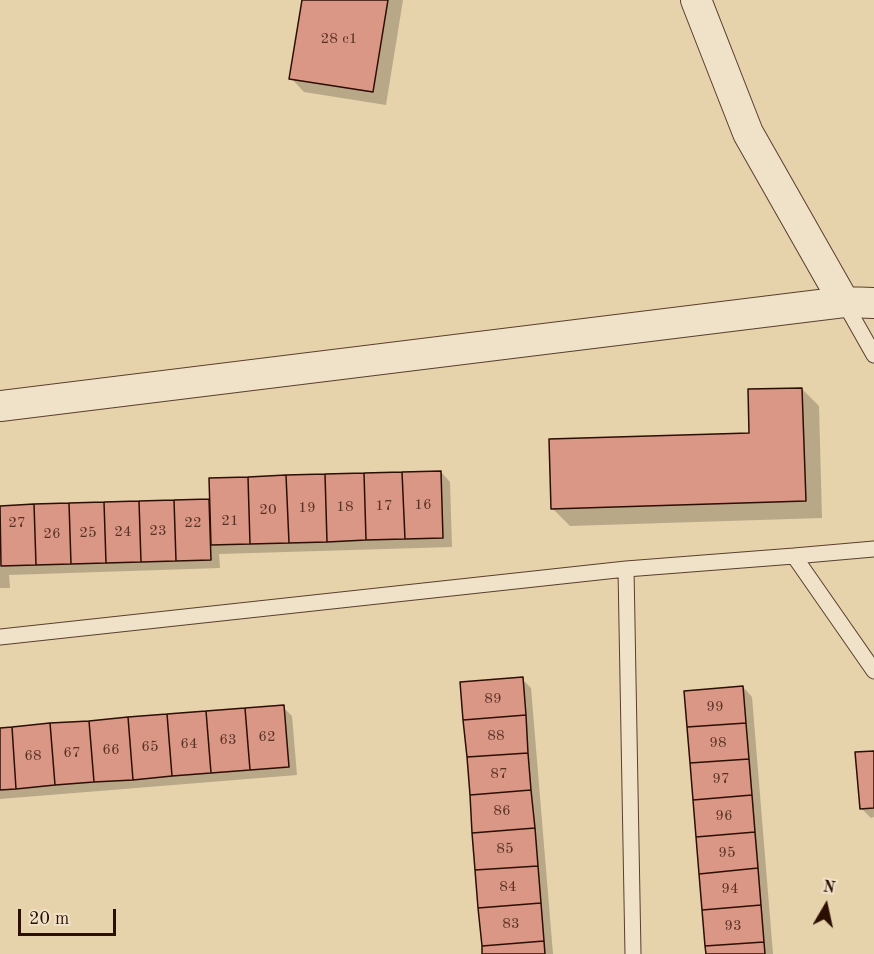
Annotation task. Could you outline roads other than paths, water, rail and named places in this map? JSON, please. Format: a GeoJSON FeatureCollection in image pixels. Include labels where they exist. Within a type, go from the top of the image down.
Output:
{"type":"FeatureCollection","features":[{"type":"Feature","properties":{"kind":"street"},"geometry":{"type":"LineString","coordinates":[[696,0],[748,133],[844,302]]}},
{"type":"Feature","properties":{"kind":"street"},"geometry":{"type":"LineString","coordinates":[[0,406],[844,302],[874,303]]}},
{"type":"Feature","properties":{"kind":"lane"},"geometry":{"type":"LineString","coordinates":[[844,302],[874,355]]}},
{"type":"Feature","properties":{"kind":"lane"},"geometry":{"type":"LineString","coordinates":[[0,637],[626,569],[874,549]]}},
{"type":"Feature","properties":{"kind":"lane"},"geometry":{"type":"LineString","coordinates":[[794,556],[874,671]]}},
{"type":"Feature","properties":{"kind":"lane"},"geometry":{"type":"LineString","coordinates":[[626,569],[633,954]]}}]}
